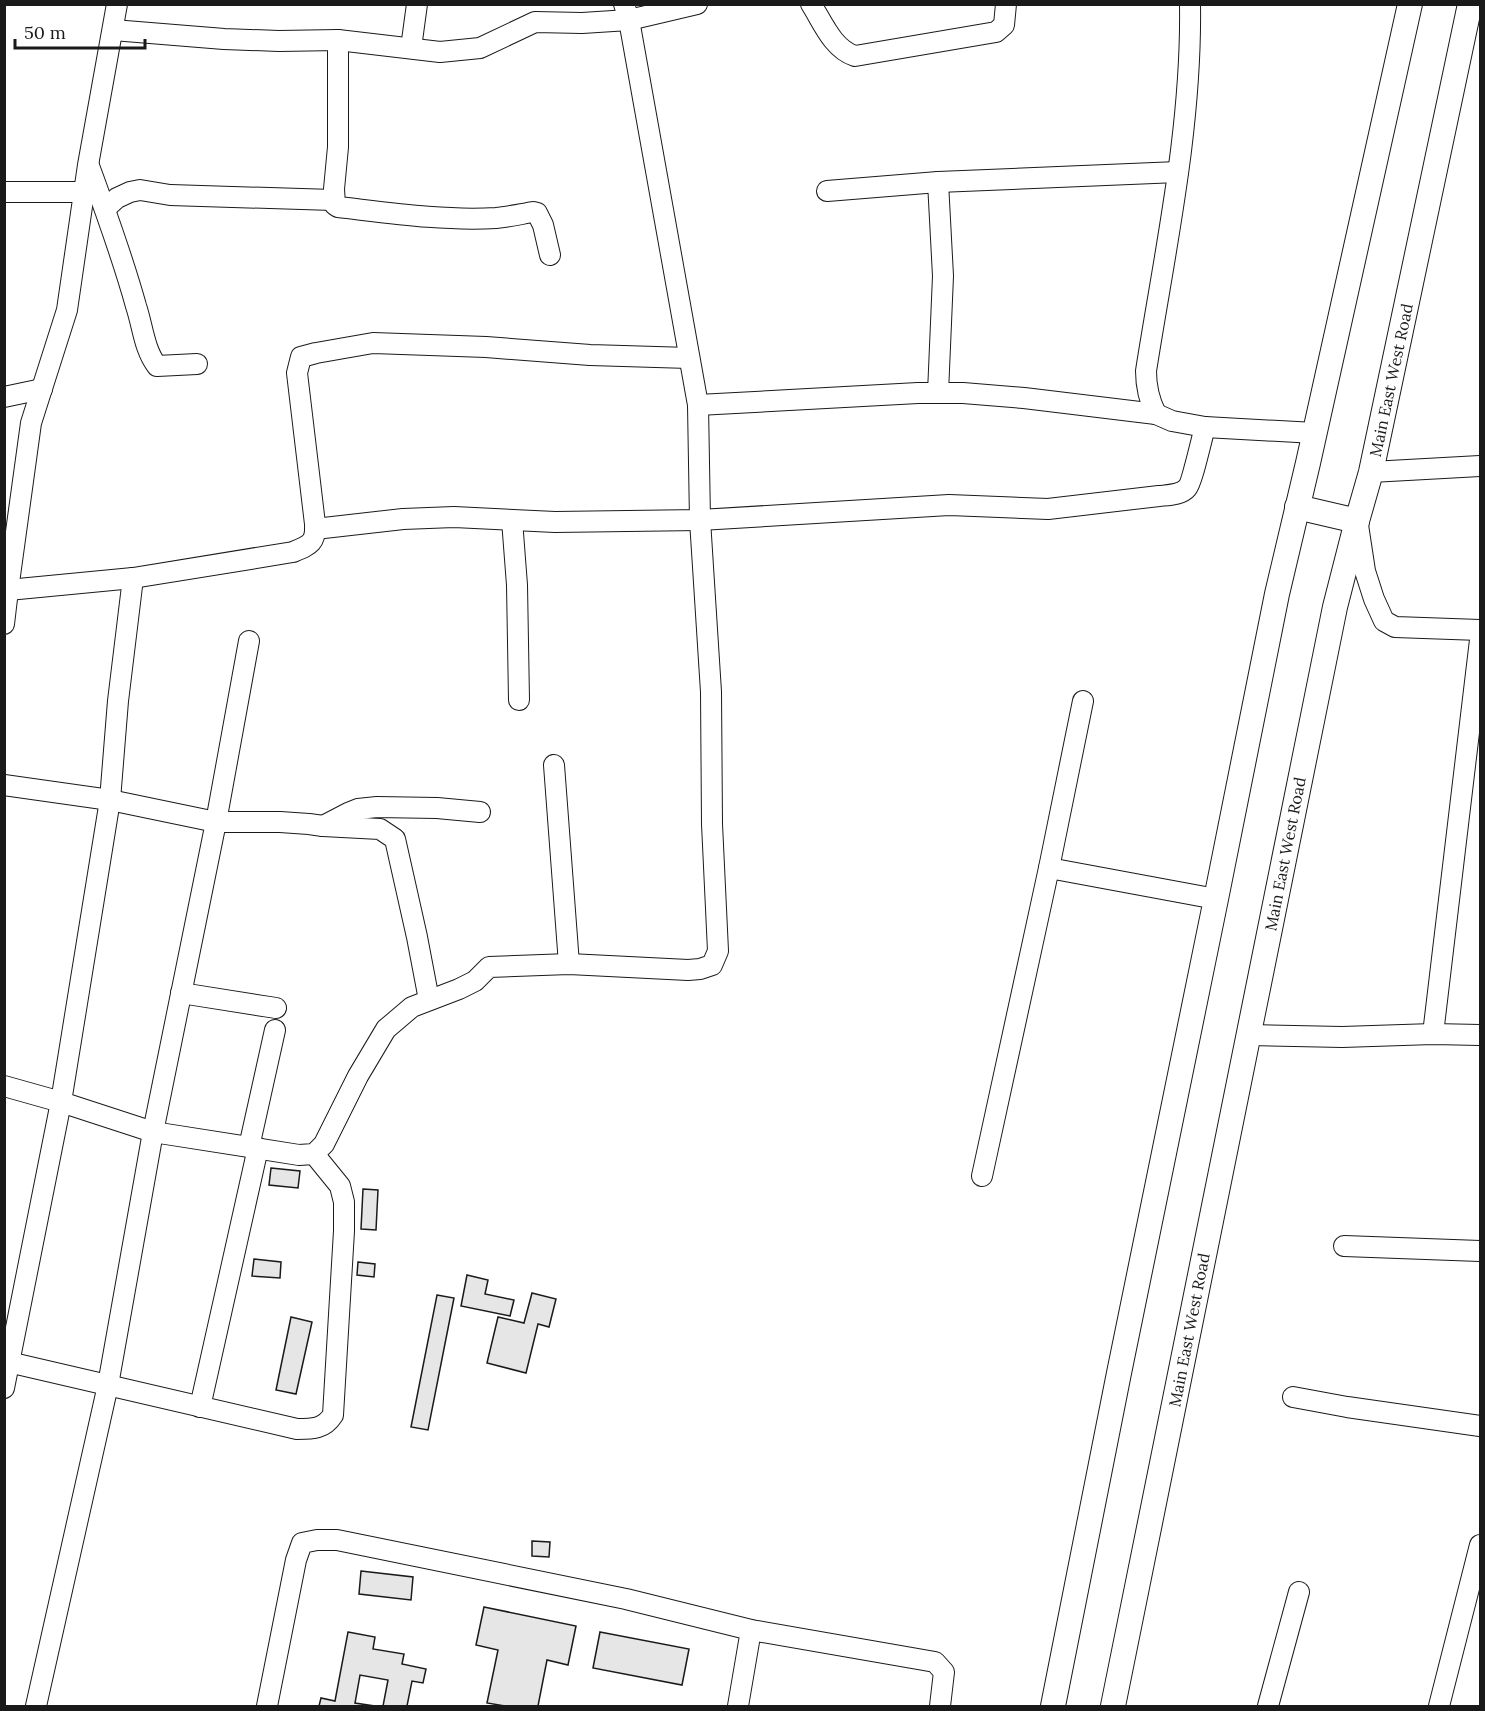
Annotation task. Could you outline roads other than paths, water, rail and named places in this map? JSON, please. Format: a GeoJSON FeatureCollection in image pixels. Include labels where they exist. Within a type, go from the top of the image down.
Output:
{"type":"FeatureCollection","features":[{"type":"Feature","properties":{"kind":"main road"},"geometry":{"type":"LineString","coordinates":[[1053,1707],[1277,594],[1410,4]]}},
{"type":"Feature","properties":{"kind":"main road","name":"Main East West Road"},"geometry":{"type":"LineString","coordinates":[[1113,1707],[1335,607],[1371,472],[1470,4]]}},
{"type":"Feature","properties":{"kind":"main road"},"geometry":{"type":"LineString","coordinates":[[1298,507],[1357,521]]}},
{"type":"Feature","properties":{"kind":"street"},"geometry":{"type":"LineString","coordinates":[[4,624],[31,423],[67,310],[88,165],[117,4]]}},
{"type":"Feature","properties":{"kind":"street"},"geometry":{"type":"LineString","coordinates":[[411,48],[417,4]]}},
{"type":"Feature","properties":{"kind":"street"},"geometry":{"type":"LineString","coordinates":[[113,30],[279,41],[338,40],[440,52],[480,48],[535,22],[582,23],[626,12],[697,4]]}},
{"type":"Feature","properties":{"kind":"street"},"geometry":{"type":"LineString","coordinates":[[811,4],[836,44],[855,56],[996,32],[1004,26],[1006,4]]}},
{"type":"Feature","properties":{"kind":"street"},"geometry":{"type":"LineString","coordinates":[[1156,414],[1146,384],[1146,371],[1178,172],[1188,92],[1190,4]]}},
{"type":"Feature","properties":{"kind":"street"},"geometry":{"type":"LineString","coordinates":[[4,1086],[153,1132],[299,1155],[314,1154],[324,1144],[358,1076],[386,1029],[412,1007],[467,985],[489,967],[569,964],[694,970],[712,965],[718,951],[712,824],[711,692],[700,520],[698,405],[626,12]]}},
{"type":"Feature","properties":{"kind":"street"},"geometry":{"type":"LineString","coordinates":[[338,40],[338,147],[333,200],[335,205],[419,216],[470,219],[499,218],[533,212],[537,213],[543,225],[550,255]]}},
{"type":"Feature","properties":{"kind":"street"},"geometry":{"type":"LineString","coordinates":[[88,165],[137,307],[151,358],[157,366],[197,364]]}},
{"type":"Feature","properties":{"kind":"street"},"geometry":{"type":"LineString","coordinates":[[827,191],[938,182],[1178,172]]}},
{"type":"Feature","properties":{"kind":"street"},"geometry":{"type":"LineString","coordinates":[[938,182],[943,276],[938,393]]}},
{"type":"Feature","properties":{"kind":"street"},"geometry":{"type":"LineString","coordinates":[[105,209],[124,195],[140,190],[170,195],[333,200]]}},
{"type":"Feature","properties":{"kind":"street"},"geometry":{"type":"LineString","coordinates":[[4,192],[85,192]]}},
{"type":"Feature","properties":{"kind":"street"},"geometry":{"type":"LineString","coordinates":[[8,590],[133,578],[293,552],[308,546],[312,542],[315,529],[297,373],[301,357],[373,343],[689,358]]}},
{"type":"Feature","properties":{"kind":"street"},"geometry":{"type":"LineString","coordinates":[[4,397],[42,389]]}},
{"type":"Feature","properties":{"kind":"street"},"geometry":{"type":"LineString","coordinates":[[698,405],[963,393],[1156,414],[1172,421],[1205,427],[1315,433]]}},
{"type":"Feature","properties":{"kind":"street"},"geometry":{"type":"LineString","coordinates":[[315,529],[403,519],[454,517],[555,522],[700,520],[949,505],[1048,509],[1178,493],[1187,488],[1192,478],[1205,427]]}},
{"type":"Feature","properties":{"kind":"street"},"geometry":{"type":"LineString","coordinates":[[1371,472],[1480,466]]}},
{"type":"Feature","properties":{"kind":"street"},"geometry":{"type":"LineString","coordinates":[[512,520],[517,585],[519,699]]}},
{"type":"Feature","properties":{"kind":"street"},"geometry":{"type":"LineString","coordinates":[[1357,521],[1365,571],[1384,621],[1395,627],[1480,630]]}},
{"type":"Feature","properties":{"kind":"street"},"geometry":{"type":"LineString","coordinates":[[4,1388],[7,1362],[61,1102],[110,800],[118,701],[133,578]]}},
{"type":"Feature","properties":{"kind":"street"},"geometry":{"type":"LineString","coordinates":[[1433,1034],[1480,640]]}},
{"type":"Feature","properties":{"kind":"street"},"geometry":{"type":"LineString","coordinates":[[36,1707],[108,1385],[153,1132],[216,822],[249,641]]}},
{"type":"Feature","properties":{"kind":"street"},"geometry":{"type":"LineString","coordinates":[[982,1176],[1083,701]]}},
{"type":"Feature","properties":{"kind":"street"},"geometry":{"type":"LineString","coordinates":[[554,765],[569,964]]}},
{"type":"Feature","properties":{"kind":"street"},"geometry":{"type":"LineString","coordinates":[[4,784],[110,800],[216,822],[280,822],[380,829],[395,838],[429,1000]]}},
{"type":"Feature","properties":{"kind":"street"},"geometry":{"type":"LineString","coordinates":[[323,826],[358,809],[377,807],[437,807],[480,813]]}},
{"type":"Feature","properties":{"kind":"street"},"geometry":{"type":"LineString","coordinates":[[1049,868],[1216,899]]}},
{"type":"Feature","properties":{"kind":"street"},"geometry":{"type":"LineString","coordinates":[[181,993],[276,1008]]}},
{"type":"Feature","properties":{"kind":"street"},"geometry":{"type":"LineString","coordinates":[[200,1407],[254,1147],[275,1030]]}},
{"type":"Feature","properties":{"kind":"street"},"geometry":{"type":"LineString","coordinates":[[1249,1035],[1342,1037],[1480,1035]]}},
{"type":"Feature","properties":{"kind":"street"},"geometry":{"type":"LineString","coordinates":[[7,1362],[297,1429],[310,1429],[328,1423],[333,1415],[344,1202],[340,1186],[314,1154]]}},
{"type":"Feature","properties":{"kind":"street"},"geometry":{"type":"LineString","coordinates":[[1344,1246],[1480,1251]]}},
{"type":"Feature","properties":{"kind":"street"},"geometry":{"type":"LineString","coordinates":[[1293,1396],[1347,1407],[1480,1426]]}},
{"type":"Feature","properties":{"kind":"street"},"geometry":{"type":"LineString","coordinates":[[267,1707],[296,1560],[302,1543],[317,1540],[337,1540],[591,1592],[751,1630],[935,1662],[944,1672],[940,1707]]}},
{"type":"Feature","properties":{"kind":"street"},"geometry":{"type":"LineString","coordinates":[[1439,1707],[1480,1545]]}},
{"type":"Feature","properties":{"kind":"street"},"geometry":{"type":"LineString","coordinates":[[1268,1707],[1299,1592]]}},
{"type":"Feature","properties":{"kind":"street"},"geometry":{"type":"LineString","coordinates":[[738,1707],[751,1630]]}}]}
